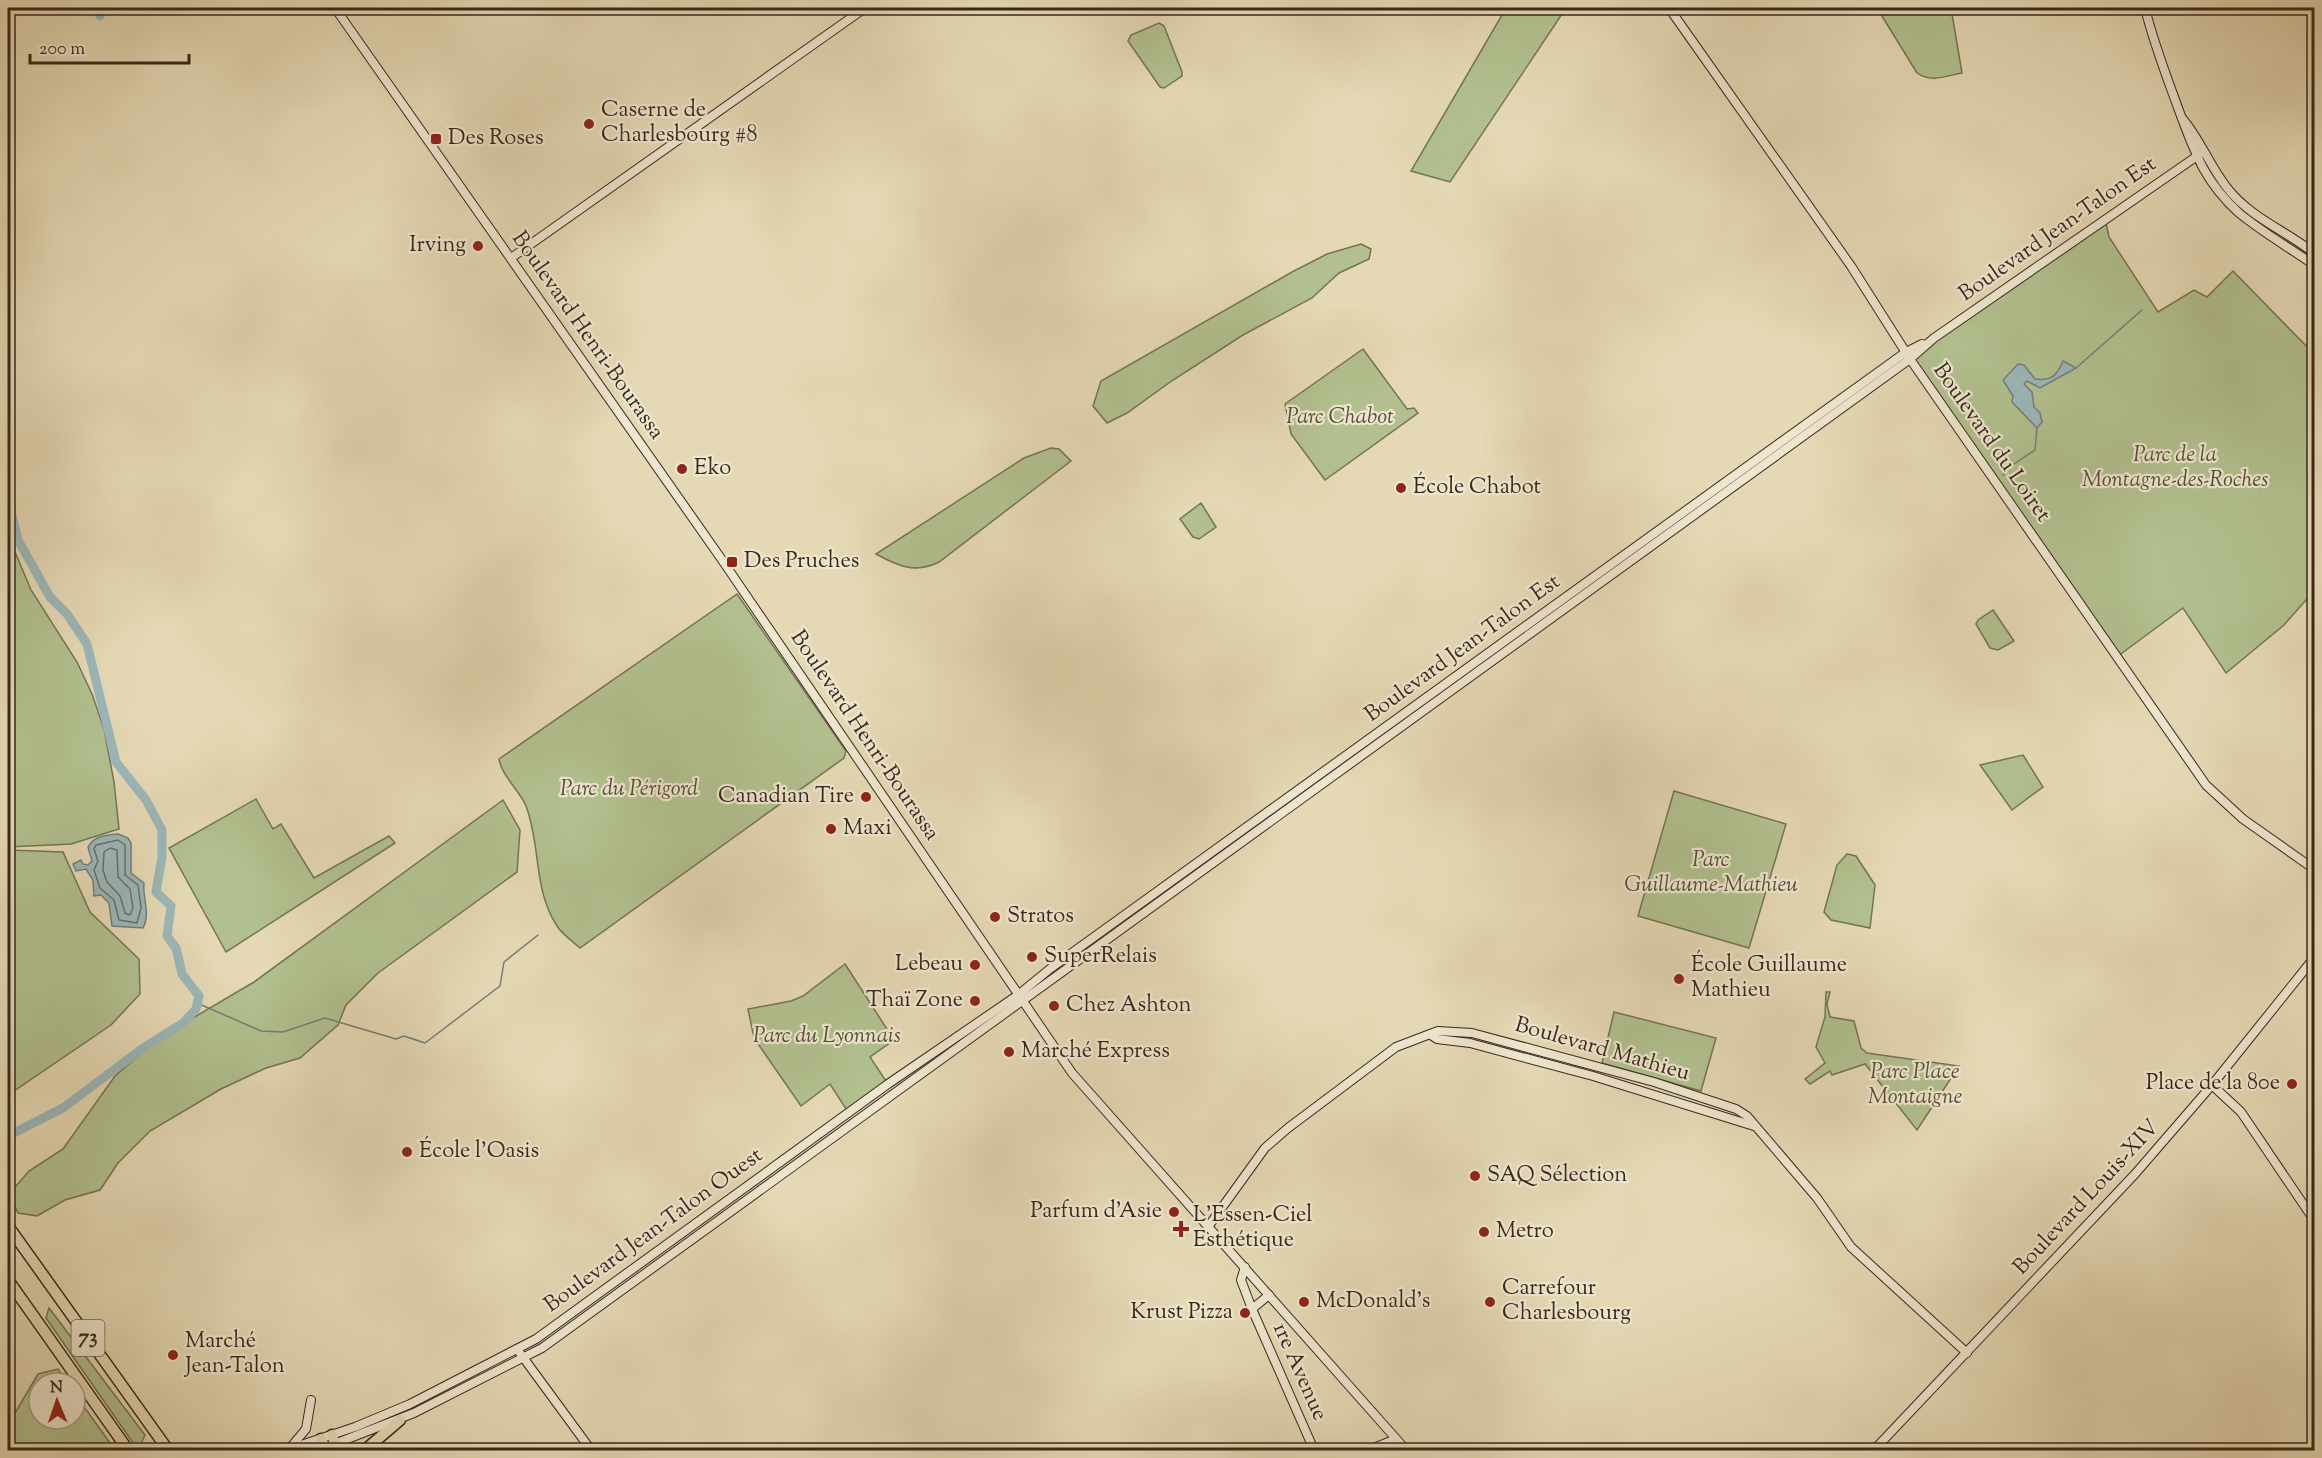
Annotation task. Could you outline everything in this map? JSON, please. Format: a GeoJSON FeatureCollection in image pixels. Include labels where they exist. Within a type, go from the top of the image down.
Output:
{"type":"FeatureCollection","features":[{"type":"Feature","properties":{"kind":"highway","name":"73"},"geometry":{"type":"LineString","coordinates":[[8,1226],[168,1450]]}},
{"type":"Feature","properties":{"kind":"highway","name":"73"},"geometry":{"type":"LineString","coordinates":[[8,1280],[128,1450]]}},
{"type":"Feature","properties":{"kind":"highway"},"geometry":{"type":"LineString","coordinates":[[365,1450],[400,1420]]}},
{"type":"Feature","properties":{"kind":"street","name":"Boulevard Henri-Bourassa"},"geometry":{"type":"LineString","coordinates":[[334,8],[817,698],[1072,1073],[1406,1450]]}},
{"type":"Feature","properties":{"kind":"street"},"geometry":{"type":"LineString","coordinates":[[511,258],[865,8]]}},
{"type":"Feature","properties":{"kind":"street","name":"Boulevard du Loiret"},"geometry":{"type":"LineString","coordinates":[[1669,8],[1851,266],[1908,356],[2206,785],[2243,819],[2314,869]]}},
{"type":"Feature","properties":{"kind":"street"},"geometry":{"type":"LineString","coordinates":[[2145,8],[2168,85],[2199,154],[2223,195],[2240,213],[2314,265]]}},
{"type":"Feature","properties":{"kind":"street"},"geometry":{"type":"LineString","coordinates":[[2199,154],[2245,207],[2314,253]]}},
{"type":"Feature","properties":{"kind":"street","name":"Boulevard Jean-Talon Est"},"geometry":{"type":"LineString","coordinates":[[1020,998],[1396,733],[1908,356],[2199,154]]}},
{"type":"Feature","properties":{"kind":"street","name":"Boulevard Louis-XIV"},"geometry":{"type":"LineString","coordinates":[[1874,1450],[2096,1217],[2212,1085],[2314,958]]}},
{"type":"Feature","properties":{"kind":"street","name":"Boulevard Jean-Talon Ouest"},"geometry":{"type":"LineString","coordinates":[[328,1446],[517,1349],[545,1332],[888,1084],[1020,998]]}},
{"type":"Feature","properties":{"kind":"street","name":"Boulevard Jean-Talon Ouest"},"geometry":{"type":"LineString","coordinates":[[287,1450],[328,1446],[400,1420],[524,1359],[1020,998]]}},
{"type":"Feature","properties":{"kind":"street","name":"Boulevard Mathieu"},"geometry":{"type":"LineString","coordinates":[[1208,1227],[1265,1148],[1287,1128],[1396,1047],[1431,1035],[1438,1030],[1472,1033],[1631,1076],[1736,1108],[1756,1126],[1817,1198],[1851,1247],[1967,1353]]}},
{"type":"Feature","properties":{"kind":"street"},"geometry":{"type":"LineString","coordinates":[[2212,1085],[2241,1112],[2314,1220]]}},
{"type":"Feature","properties":{"kind":"street","name":"1re Avenue"},"geometry":{"type":"LineString","coordinates":[[1245,1267],[1241,1280],[1314,1450]]}},
{"type":"Feature","properties":{"kind":"street","name":"1re Avenue"},"geometry":{"type":"LineString","coordinates":[[1252,1309],[1269,1295]]}},
{"type":"Feature","properties":{"kind":"street"},"geometry":{"type":"LineString","coordinates":[[517,1349],[591,1450]]}},
{"type":"Feature","properties":{"kind":"street"},"geometry":{"type":"LineString","coordinates":[[287,1450],[302,1437],[306,1429],[311,1400]]}},
{"type":"Feature","properties":{"kind":"street"},"geometry":{"type":"LineString","coordinates":[[1369,1450],[1396,1439]]}},
{"type":"Feature","properties":{"kind":"green space"},"geometry":{"type":"Polygon","coordinates":[[[1506,8],[1566,8],[1450,182],[1411,171],[1506,8]]]}},
{"type":"Feature","properties":{"kind":"green space"},"geometry":{"type":"Polygon","coordinates":[[[1877,8],[1951,8],[1962,73],[1928,78],[1917,73],[1877,8]]]}},
{"type":"Feature","properties":{"kind":"green space"},"geometry":{"type":"Polygon","coordinates":[[[1159,23],[1164,26],[1182,72],[1182,76],[1164,88],[1160,87],[1128,41],[1131,35],[1159,23]]]}},
{"type":"Feature","properties":{"kind":"green space","name":"Parc de la Montagne-des-Roches"},"geometry":{"type":"Polygon","coordinates":[[[2105,218],[2109,237],[2158,312],[2194,290],[2207,297],[2233,271],[2314,354],[2314,591],[2284,625],[2226,673],[2183,608],[2118,656],[1910,359],[2105,218]]]}},
{"type":"Feature","properties":{"kind":"green space"},"geometry":{"type":"Polygon","coordinates":[[[1361,244],[1371,249],[1369,259],[1339,273],[1312,298],[1243,335],[1127,413],[1107,423],[1093,406],[1101,381],[1292,272],[1327,254],[1361,244]]]}},
{"type":"Feature","properties":{"kind":"green space","name":"Parc Chabot"},"geometry":{"type":"Polygon","coordinates":[[[1363,349],[1407,409],[1414,408],[1418,413],[1325,480],[1291,434],[1285,404],[1363,349]]]}},
{"type":"Feature","properties":{"kind":"green space"},"geometry":{"type":"Polygon","coordinates":[[[1051,448],[1059,449],[1071,461],[939,562],[922,568],[914,568],[892,562],[876,554],[1024,458],[1051,448]]]}},
{"type":"Feature","properties":{"kind":"green space"},"geometry":{"type":"Polygon","coordinates":[[[1201,503],[1216,527],[1199,539],[1193,537],[1180,519],[1201,503]]]}},
{"type":"Feature","properties":{"kind":"green space"},"geometry":{"type":"Polygon","coordinates":[[[8,535],[31,590],[77,662],[92,694],[104,729],[114,782],[119,829],[71,844],[8,847],[8,535]]]}},
{"type":"Feature","properties":{"kind":"green space","name":"Parc du Périgord"},"geometry":{"type":"Polygon","coordinates":[[[737,594],[846,751],[844,758],[580,948],[559,929],[549,912],[544,898],[531,821],[526,806],[503,771],[499,759],[737,594]]]}},
{"type":"Feature","properties":{"kind":"green space"},"geometry":{"type":"Polygon","coordinates":[[[1993,610],[2014,641],[1998,650],[1990,648],[1976,624],[1978,620],[1993,610]]]}},
{"type":"Feature","properties":{"kind":"green space"},"geometry":{"type":"Polygon","coordinates":[[[2023,755],[2043,787],[2012,810],[1980,765],[2023,755]]]}},
{"type":"Feature","properties":{"kind":"green space","name":"Parc Guillaume-Mathieu"},"geometry":{"type":"Polygon","coordinates":[[[1674,791],[1786,824],[1749,948],[1638,916],[1674,791]]]}},
{"type":"Feature","properties":{"kind":"green space"},"geometry":{"type":"Polygon","coordinates":[[[256,799],[273,829],[281,824],[314,878],[389,836],[395,843],[226,952],[169,848],[256,799]]]}},
{"type":"Feature","properties":{"kind":"green space"},"geometry":{"type":"Polygon","coordinates":[[[503,800],[520,830],[517,872],[378,973],[346,1005],[338,1025],[300,1058],[266,1068],[221,1089],[150,1131],[118,1163],[100,1190],[65,1200],[37,1216],[18,1213],[9,1194],[29,1171],[63,1149],[115,1076],[159,1038],[254,982],[503,800]]]}},
{"type":"Feature","properties":{"kind":"green space"},"geometry":{"type":"Polygon","coordinates":[[[8,850],[63,852],[90,912],[139,959],[140,994],[111,1025],[8,1095],[8,850]]]}},
{"type":"Feature","properties":{"kind":"green space"},"geometry":{"type":"Polygon","coordinates":[[[1847,854],[1856,856],[1875,885],[1870,928],[1831,920],[1824,912],[1837,865],[1847,854]]]}},
{"type":"Feature","properties":{"kind":"green space","name":"Parc du Lyonnais"},"geometry":{"type":"Polygon","coordinates":[[[845,964],[894,1040],[870,1057],[888,1084],[848,1112],[830,1084],[801,1106],[754,1038],[748,1009],[791,1001],[803,996],[845,964]]]}},
{"type":"Feature","properties":{"kind":"green space","name":"Parc Place Montaigne"},"geometry":{"type":"Polygon","coordinates":[[[1826,992],[1830,992],[1827,1004],[1830,1017],[1854,1021],[1861,1048],[1867,1053],[1959,1066],[1917,1130],[1865,1064],[1832,1075],[1830,1071],[1810,1084],[1805,1079],[1825,1063],[1816,1047],[1825,1017],[1826,992]]]}},
{"type":"Feature","properties":{"kind":"green space"},"geometry":{"type":"Polygon","coordinates":[[[1614,1012],[1716,1038],[1701,1091],[1602,1063],[1614,1012]]]}},
{"type":"Feature","properties":{"kind":"green space"},"geometry":{"type":"Polygon","coordinates":[[[49,1308],[145,1435],[138,1450],[87,1377],[87,1371],[83,1371],[46,1318],[49,1308]]]}},
{"type":"Feature","properties":{"kind":"green space"},"geometry":{"type":"Polygon","coordinates":[[[27,1393],[27,1431],[87,1431],[87,1411],[115,1450],[8,1450],[8,1425],[27,1393]]]}},
{"type":"Feature","properties":{"kind":"water"},"geometry":{"type":"Polygon","coordinates":[[[2063,361],[2076,368],[2040,388],[2027,381],[2024,384],[2032,392],[2034,407],[2040,413],[2042,422],[2037,428],[2012,402],[2013,396],[2003,380],[2018,364],[2024,365],[2035,379],[2049,378],[2056,374],[2063,361]]]}},
{"type":"Feature","properties":{"kind":"water"},"geometry":{"type":"Polygon","coordinates":[[[118,834],[128,838],[131,843],[131,873],[144,883],[146,917],[143,928],[112,926],[109,903],[101,895],[94,896],[93,880],[86,869],[76,871],[73,864],[81,860],[83,864],[88,865],[92,861],[88,847],[90,843],[100,837],[118,834]]]}},
{"type":"Feature","properties":{"kind":"waterway"},"geometry":{"type":"LineString","coordinates":[[97,8],[100,16]]}},
{"type":"Feature","properties":{"kind":"waterway"},"geometry":{"type":"LineString","coordinates":[[2076,368],[2142,310]]}},
{"type":"Feature","properties":{"kind":"waterway"},"geometry":{"type":"LineString","coordinates":[[2003,475],[2011,466],[2035,450],[2037,428]]}},
{"type":"Feature","properties":{"kind":"waterway"},"geometry":{"type":"LineString","coordinates":[[8,470],[9,503],[18,540],[50,597],[67,614],[87,644],[116,762],[146,800],[162,830],[162,857],[156,892],[171,906],[167,936],[176,948],[182,974],[199,996],[196,1009],[183,1023],[143,1048],[63,1108],[8,1136]]}},
{"type":"Feature","properties":{"kind":"waterway"},"geometry":{"type":"LineString","coordinates":[[197,1003],[261,1031],[283,1032],[325,1018],[396,1039],[404,1036],[425,1043],[500,986],[504,962],[538,935]]}},
{"type":"Feature","properties":{"kind":"place","name":"Caserne de Charlesbourg #8"},"geometry":{"type":"Point","coordinates":[589,124]}},
{"type":"Feature","properties":{"kind":"place","name":"Des Roses"},"geometry":{"type":"Point","coordinates":[436,139]}},
{"type":"Feature","properties":{"kind":"place","name":"Irving"},"geometry":{"type":"Point","coordinates":[478,246]}},
{"type":"Feature","properties":{"kind":"place","name":"Eko"},"geometry":{"type":"Point","coordinates":[682,469]}},
{"type":"Feature","properties":{"kind":"place","name":"École Chabot"},"geometry":{"type":"Point","coordinates":[1401,488]}},
{"type":"Feature","properties":{"kind":"place","name":"Des Pruches"},"geometry":{"type":"Point","coordinates":[732,562]}},
{"type":"Feature","properties":{"kind":"place","name":"Canadian Tire"},"geometry":{"type":"Point","coordinates":[866,797]}},
{"type":"Feature","properties":{"kind":"place","name":"Maxi"},"geometry":{"type":"Point","coordinates":[831,829]}},
{"type":"Feature","properties":{"kind":"place","name":"Stratos"},"geometry":{"type":"Point","coordinates":[995,917]}},
{"type":"Feature","properties":{"kind":"place","name":"SuperRelais"},"geometry":{"type":"Point","coordinates":[1032,957]}},
{"type":"Feature","properties":{"kind":"place","name":"Lebeau"},"geometry":{"type":"Point","coordinates":[975,965]}},
{"type":"Feature","properties":{"kind":"place","name":"École Guillaume Mathieu"},"geometry":{"type":"Point","coordinates":[1679,979]}},
{"type":"Feature","properties":{"kind":"place","name":"Thaï Zone"},"geometry":{"type":"Point","coordinates":[975,1001]}},
{"type":"Feature","properties":{"kind":"place","name":"Chez Ashton"},"geometry":{"type":"Point","coordinates":[1054,1006]}},
{"type":"Feature","properties":{"kind":"place","name":"Marché Express"},"geometry":{"type":"Point","coordinates":[1009,1052]}},
{"type":"Feature","properties":{"kind":"place","name":"Place de la 80e"},"geometry":{"type":"Point","coordinates":[2292,1084]}},
{"type":"Feature","properties":{"kind":"place","name":"École l'Oasis"},"geometry":{"type":"Point","coordinates":[407,1152]}},
{"type":"Feature","properties":{"kind":"place","name":"SAQ Sélection"},"geometry":{"type":"Point","coordinates":[1475,1176]}},
{"type":"Feature","properties":{"kind":"place","name":"Parfum d'Asie"},"geometry":{"type":"Point","coordinates":[1174,1212]}},
{"type":"Feature","properties":{"kind":"place","name":"L'Essen-Ciel Esthétique"},"geometry":{"type":"Point","coordinates":[1181,1229]}},
{"type":"Feature","properties":{"kind":"place","name":"Metro"},"geometry":{"type":"Point","coordinates":[1484,1232]}},
{"type":"Feature","properties":{"kind":"place","name":"McDonald's"},"geometry":{"type":"Point","coordinates":[1304,1302]}},
{"type":"Feature","properties":{"kind":"place","name":"Carrefour Charlesbourg"},"geometry":{"type":"Point","coordinates":[1490,1302]}},
{"type":"Feature","properties":{"kind":"place","name":"Krust Pizza"},"geometry":{"type":"Point","coordinates":[1245,1313]}},
{"type":"Feature","properties":{"kind":"place","name":"Marché Jean-Talon"},"geometry":{"type":"Point","coordinates":[173,1355]}}]}
